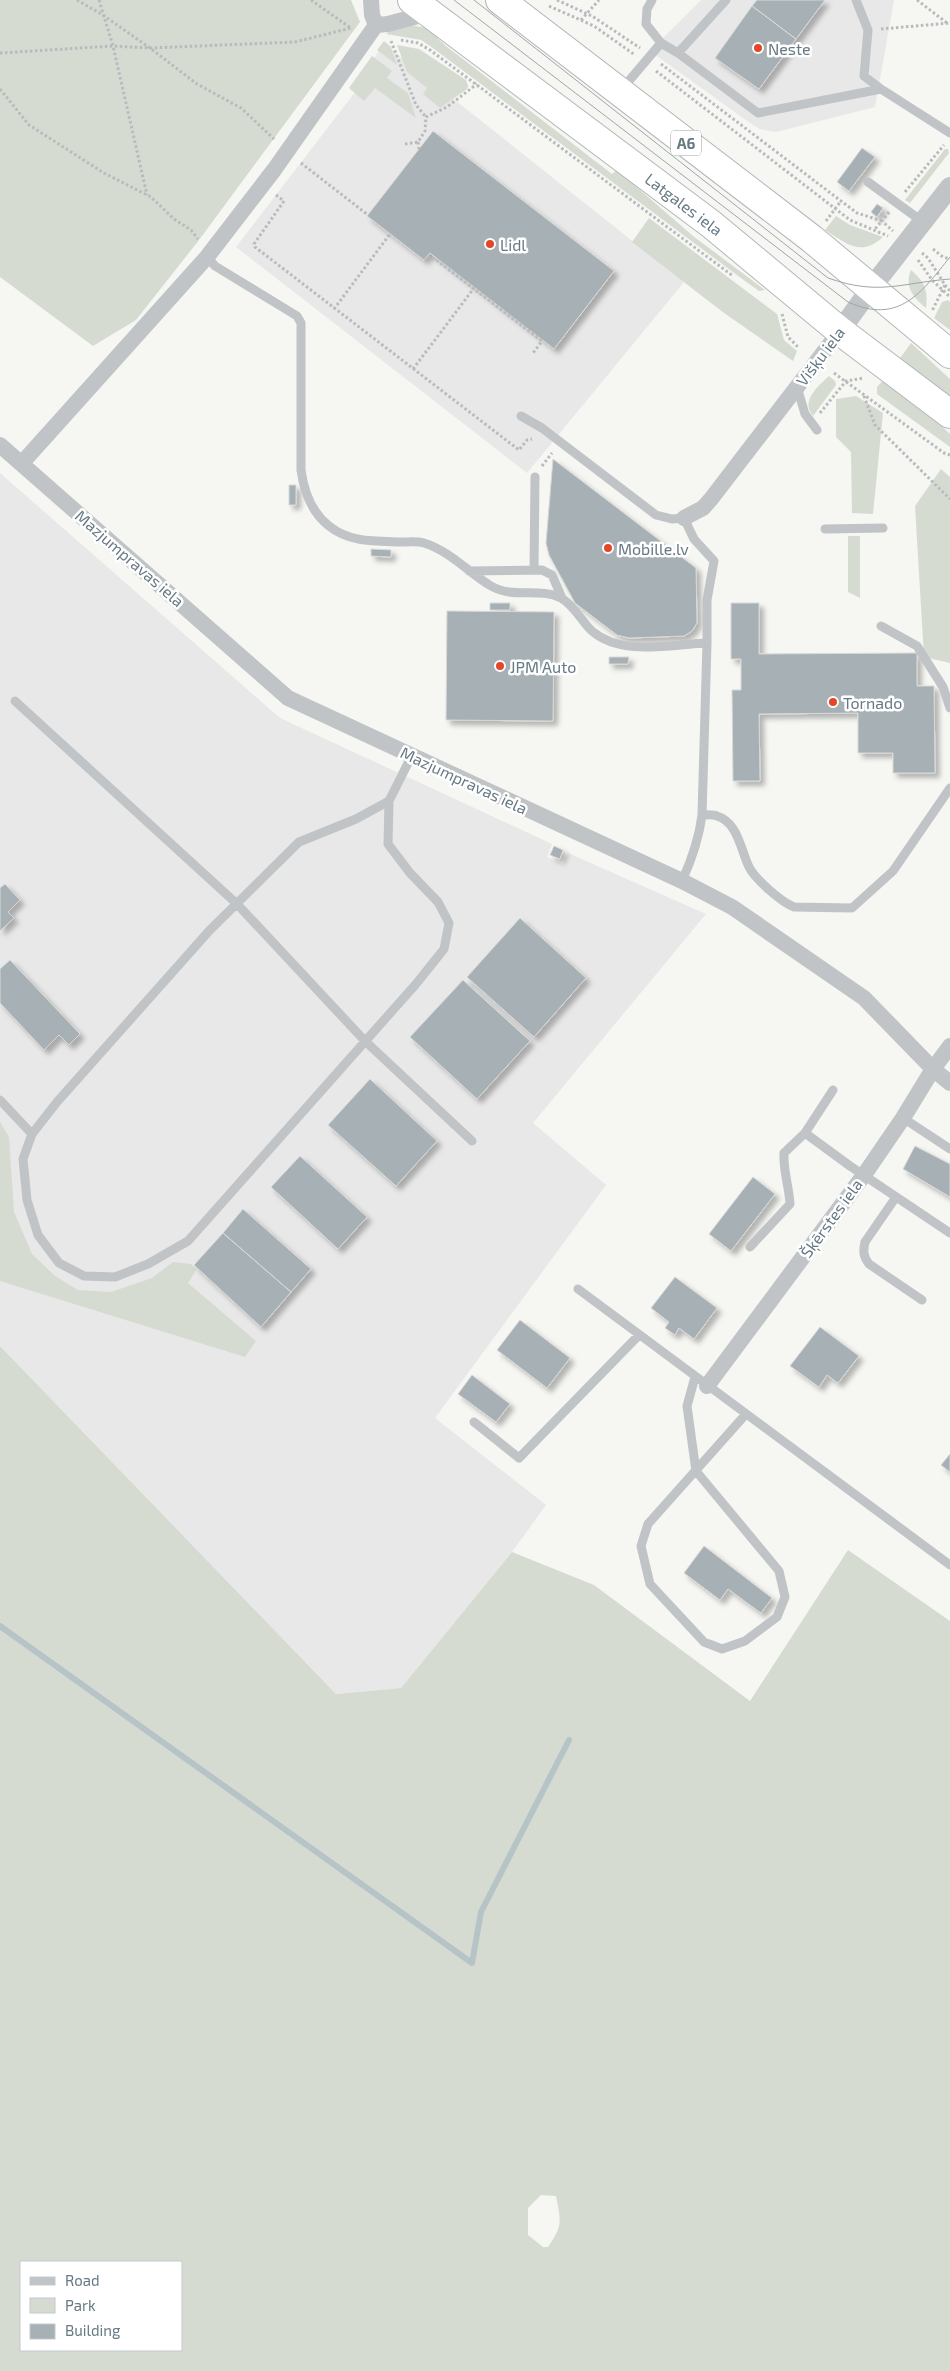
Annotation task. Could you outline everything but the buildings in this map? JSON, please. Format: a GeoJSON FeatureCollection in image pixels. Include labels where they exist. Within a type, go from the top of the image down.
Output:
{"type":"FeatureCollection","features":[{"type":"Feature","properties":{"kind":"highway","name":"A6"},"geometry":{"type":"LineString","coordinates":[[500,0],[812,239],[950,354]]}},
{"type":"Feature","properties":{"kind":"highway","name":"Latgales iela"},"geometry":{"type":"LineString","coordinates":[[420,6],[712,224],[840,331],[950,414]]}},
{"type":"Feature","properties":{"kind":"street"},"geometry":{"type":"LineString","coordinates":[[372,0],[372,31]]}},
{"type":"Feature","properties":{"kind":"street"},"geometry":{"type":"LineString","coordinates":[[22,463],[208,257],[287,151],[372,31],[420,6]]}},
{"type":"Feature","properties":{"kind":"street","name":"Višķu iela"},"geometry":{"type":"LineString","coordinates":[[684,518],[702,508],[711,499],[950,187]]}},
{"type":"Feature","properties":{"kind":"street","name":"Mazjumpravas iela"},"geometry":{"type":"LineString","coordinates":[[0,445],[288,698],[314,712],[412,755],[682,881],[732,907],[864,998],[933,1069],[950,1083]]}},
{"type":"Feature","properties":{"kind":"street","name":"Šķērstes iela"},"geometry":{"type":"LineString","coordinates":[[701,1381],[864,1175],[950,1046]]}},
{"type":"Feature","properties":{"kind":"lane"},"geometry":{"type":"LineString","coordinates":[[652,0],[648,9],[646,24],[661,43],[678,53],[758,113],[882,89]]}},
{"type":"Feature","properties":{"kind":"lane"},"geometry":{"type":"LineString","coordinates":[[678,53],[726,0]]}},
{"type":"Feature","properties":{"kind":"lane"},"geometry":{"type":"LineString","coordinates":[[856,0],[868,30],[864,76],[950,133]]}},
{"type":"Feature","properties":{"kind":"lane"},"geometry":{"type":"LineString","coordinates":[[619,92],[661,43]]}},
{"type":"Feature","properties":{"kind":"lane"},"geometry":{"type":"LineString","coordinates":[[868,182],[923,222]]}},
{"type":"Feature","properties":{"kind":"lane"},"geometry":{"type":"LineString","coordinates":[[208,257],[215,266],[297,316],[301,323],[302,470],[308,498],[321,519],[342,534],[356,539],[422,542],[445,553],[468,571],[501,591],[516,594],[547,594],[562,598]]}},
{"type":"Feature","properties":{"kind":"lane"},"geometry":{"type":"LineString","coordinates":[[797,387],[805,414],[814,428]]}},
{"type":"Feature","properties":{"kind":"lane"},"geometry":{"type":"LineString","coordinates":[[521,416],[542,428],[656,515],[672,519],[684,518],[694,539],[714,561],[708,600],[702,815],[694,856],[682,881]]}},
{"type":"Feature","properties":{"kind":"lane"},"geometry":{"type":"LineString","coordinates":[[534,570],[535,477]]}},
{"type":"Feature","properties":{"kind":"lane"},"geometry":{"type":"LineString","coordinates":[[825,529],[883,528]]}},
{"type":"Feature","properties":{"kind":"lane"},"geometry":{"type":"LineString","coordinates":[[468,571],[542,570],[552,575],[562,598],[593,632],[605,640],[634,646],[707,643]]}},
{"type":"Feature","properties":{"kind":"lane"},"geometry":{"type":"LineString","coordinates":[[881,626],[917,646],[943,687],[950,708]]}},
{"type":"Feature","properties":{"kind":"lane"},"geometry":{"type":"LineString","coordinates":[[15,701],[237,904],[365,1041],[472,1141]]}},
{"type":"Feature","properties":{"kind":"lane"},"geometry":{"type":"LineString","coordinates":[[389,801],[356,819],[298,842],[209,932],[64,1094],[32,1134],[23,1159],[27,1200],[38,1235],[59,1263],[84,1276],[115,1277],[148,1264],[188,1242],[444,949],[449,923],[438,902],[410,873],[388,844],[389,801],[412,755]]}},
{"type":"Feature","properties":{"kind":"lane"},"geometry":{"type":"LineString","coordinates":[[702,815],[718,816],[728,824],[744,850],[752,873],[786,904],[794,907],[852,908],[893,871],[950,788]]}},
{"type":"Feature","properties":{"kind":"lane"},"geometry":{"type":"LineString","coordinates":[[750,1247],[790,1204],[790,1189],[783,1167],[784,1153],[805,1132],[833,1090]]}},
{"type":"Feature","properties":{"kind":"lane"},"geometry":{"type":"LineString","coordinates":[[0,1100],[32,1134]]}},
{"type":"Feature","properties":{"kind":"lane"},"geometry":{"type":"LineString","coordinates":[[903,1118],[950,1149]]}},
{"type":"Feature","properties":{"kind":"lane"},"geometry":{"type":"LineString","coordinates":[[805,1132],[864,1175],[950,1233]]}},
{"type":"Feature","properties":{"kind":"lane"},"geometry":{"type":"LineString","coordinates":[[896,1197],[865,1242],[864,1258],[868,1264],[922,1300]]}},
{"type":"Feature","properties":{"kind":"lane"},"geometry":{"type":"LineString","coordinates":[[578,1289],[950,1565]]}},
{"type":"Feature","properties":{"kind":"lane"},"geometry":{"type":"LineString","coordinates":[[474,1422],[519,1458],[639,1335]]}},
{"type":"Feature","properties":{"kind":"lane"},"geometry":{"type":"LineString","coordinates":[[701,1381],[687,1406],[696,1471],[779,1572],[785,1597],[777,1617],[745,1641],[722,1649],[704,1642],[650,1584],[641,1546],[648,1524],[696,1471],[746,1414]]}},
{"type":"Feature","properties":{"kind":"path"},"geometry":{"type":"LineString","coordinates":[[77,0],[103,15],[197,84],[241,108],[287,151],[368,215]]}},
{"type":"Feature","properties":{"kind":"path"},"geometry":{"type":"LineString","coordinates":[[98,0],[113,46],[147,195]]}},
{"type":"Feature","properties":{"kind":"path"},"geometry":{"type":"LineString","coordinates":[[312,0],[351,28]]}},
{"type":"Feature","properties":{"kind":"path"},"geometry":{"type":"LineString","coordinates":[[557,0],[587,14],[625,36],[647,59],[850,220],[876,229],[904,248],[922,263],[932,280],[950,297]]}},
{"type":"Feature","properties":{"kind":"path"},"geometry":{"type":"LineString","coordinates":[[581,20],[599,0]]}},
{"type":"Feature","properties":{"kind":"path"},"geometry":{"type":"LineString","coordinates":[[917,0],[949,24]]}},
{"type":"Feature","properties":{"kind":"path"},"geometry":{"type":"LineString","coordinates":[[545,4],[581,20],[647,59],[857,213],[882,221],[876,229]]}},
{"type":"Feature","properties":{"kind":"path"},"geometry":{"type":"LineString","coordinates":[[868,30],[949,24]]}},
{"type":"Feature","properties":{"kind":"path"},"geometry":{"type":"LineString","coordinates":[[0,53],[113,46],[150,48],[295,42],[351,28],[372,31],[391,40],[418,43],[477,84],[734,276]]}},
{"type":"Feature","properties":{"kind":"path"},"geometry":{"type":"LineString","coordinates":[[391,40],[416,106],[426,117],[425,131],[418,142],[419,148]]}},
{"type":"Feature","properties":{"kind":"path"},"geometry":{"type":"LineString","coordinates":[[426,117],[447,107],[477,84]]}},
{"type":"Feature","properties":{"kind":"path"},"geometry":{"type":"LineString","coordinates":[[0,89],[29,125],[104,173],[147,195],[191,230],[208,257]]}},
{"type":"Feature","properties":{"kind":"path"},"geometry":{"type":"LineString","coordinates":[[405,144],[418,142]]}},
{"type":"Feature","properties":{"kind":"path"},"geometry":{"type":"LineString","coordinates":[[274,194],[284,201],[254,244],[255,247],[519,450],[527,440],[535,440]]}},
{"type":"Feature","properties":{"kind":"path"},"geometry":{"type":"LineString","coordinates":[[334,308],[390,234]]}},
{"type":"Feature","properties":{"kind":"path"},"geometry":{"type":"LineString","coordinates":[[933,249],[943,257],[950,259]]}},
{"type":"Feature","properties":{"kind":"path"},"geometry":{"type":"LineString","coordinates":[[427,257],[436,259],[542,341],[533,353]]}},
{"type":"Feature","properties":{"kind":"path"},"geometry":{"type":"LineString","coordinates":[[945,285],[950,291]]}},
{"type":"Feature","properties":{"kind":"path"},"geometry":{"type":"LineString","coordinates":[[413,369],[474,288]]}},
{"type":"Feature","properties":{"kind":"path"},"geometry":{"type":"LineString","coordinates":[[779,311],[783,316],[788,337],[798,347]]}},
{"type":"Feature","properties":{"kind":"path"},"geometry":{"type":"LineString","coordinates":[[834,373],[944,454],[950,455]]}},
{"type":"Feature","properties":{"kind":"path"},"geometry":{"type":"LineString","coordinates":[[814,428],[837,389],[846,381]]}},
{"type":"Feature","properties":{"kind":"path"},"geometry":{"type":"LineString","coordinates":[[863,395],[874,425],[950,499]]}},
{"type":"Feature","properties":{"kind":"path"},"geometry":{"type":"LineString","coordinates":[[547,448],[553,453]]}},
{"type":"Feature","properties":{"kind":"shaded area"},"geometry":{"type":"Polygon","coordinates":[[[701,0],[894,0],[875,107],[776,132],[760,129],[750,123],[650,51],[701,0]]]}},
{"type":"Feature","properties":{"kind":"shaded area"},"geometry":{"type":"Polygon","coordinates":[[[383,43],[684,282],[527,473],[236,247],[356,91],[383,43]]]}},
{"type":"Feature","properties":{"kind":"shaded area"},"geometry":{"type":"Polygon","coordinates":[[[0,473],[280,718],[552,844],[547,857],[563,864],[568,853],[706,914],[533,1123],[606,1185],[435,1418],[546,1505],[512,1552],[401,1688],[336,1694],[0,1346],[0,473]]]}},
{"type":"Feature","properties":{"kind":"green space"},"geometry":{"type":"Polygon","coordinates":[[[0,0],[351,0],[360,22],[199,240],[136,320],[93,346],[0,277],[0,0]]]}},
{"type":"Feature","properties":{"kind":"green space"},"geometry":{"type":"Polygon","coordinates":[[[410,25],[427,28],[438,34],[437,38],[446,46],[612,174],[617,170],[693,236],[765,290],[759,291],[745,281],[430,46],[421,40],[386,34],[391,30],[410,25]]]}},
{"type":"Feature","properties":{"kind":"green space"},"geometry":{"type":"Polygon","coordinates":[[[384,41],[391,47],[397,65],[377,50],[384,41]]]}},
{"type":"Feature","properties":{"kind":"green space"},"geometry":{"type":"Polygon","coordinates":[[[397,45],[419,49],[466,80],[467,89],[440,108],[423,94],[427,88],[407,72],[397,45]]]}},
{"type":"Feature","properties":{"kind":"green space"},"geometry":{"type":"Polygon","coordinates":[[[372,56],[392,71],[387,78],[408,93],[416,118],[375,88],[364,101],[349,88],[372,56]]]}},
{"type":"Feature","properties":{"kind":"green space"},"geometry":{"type":"Polygon","coordinates":[[[945,149],[948,149],[949,153],[910,203],[905,200],[945,149]]]}},
{"type":"Feature","properties":{"kind":"green space"},"geometry":{"type":"Polygon","coordinates":[[[836,216],[850,225],[883,237],[868,246],[861,247],[847,244],[825,230],[836,216]]]}},
{"type":"Feature","properties":{"kind":"green space"},"geometry":{"type":"Polygon","coordinates":[[[649,218],[777,314],[784,340],[797,351],[793,361],[724,313],[632,242],[649,218]]]}},
{"type":"Feature","properties":{"kind":"green space"},"geometry":{"type":"Polygon","coordinates":[[[911,270],[920,278],[926,291],[926,308],[917,300],[909,287],[911,270]]]}},
{"type":"Feature","properties":{"kind":"green space"},"geometry":{"type":"Polygon","coordinates":[[[948,300],[950,302],[950,330],[934,318],[942,302],[948,300]]]}},
{"type":"Feature","properties":{"kind":"green space"},"geometry":{"type":"Polygon","coordinates":[[[911,343],[950,379],[950,401],[898,361],[911,343]]]}},
{"type":"Feature","properties":{"kind":"green space"},"geometry":{"type":"Polygon","coordinates":[[[829,376],[835,381],[836,385],[813,416],[808,405],[809,399],[829,376]]]}},
{"type":"Feature","properties":{"kind":"green space"},"geometry":{"type":"Polygon","coordinates":[[[885,378],[914,399],[950,434],[950,447],[877,394],[877,387],[885,378]]]}},
{"type":"Feature","properties":{"kind":"green space"},"geometry":{"type":"Polygon","coordinates":[[[856,396],[883,413],[873,514],[852,513],[851,452],[836,437],[836,399],[856,396]]]}},
{"type":"Feature","properties":{"kind":"green space"},"geometry":{"type":"Polygon","coordinates":[[[941,469],[950,477],[950,663],[924,657],[915,506],[941,469]]]}},
{"type":"Feature","properties":{"kind":"green space"},"geometry":{"type":"Polygon","coordinates":[[[848,536],[860,536],[860,598],[848,592],[848,536]]]}},
{"type":"Feature","properties":{"kind":"green space"},"geometry":{"type":"Polygon","coordinates":[[[0,1122],[9,1137],[14,1212],[32,1254],[55,1276],[78,1290],[111,1292],[152,1278],[173,1262],[191,1264],[197,1269],[188,1283],[256,1341],[245,1357],[0,1281],[0,1122]]]}},
{"type":"Feature","properties":{"kind":"green space"},"geometry":{"type":"Polygon","coordinates":[[[0,1346],[336,1694],[401,1688],[512,1552],[594,1585],[750,1701],[848,1550],[950,1621],[950,2371],[0,2371],[0,1346]],[[541,2195],[528,2208],[528,2235],[543,2247],[548,2247],[560,2223],[556,2196],[541,2195]]]}},
{"type":"Feature","properties":{"kind":"waterway"},"geometry":{"type":"LineString","coordinates":[[0,1626],[472,1963],[481,1912],[569,1740]]}},
{"type":"Feature","properties":{"kind":"tram line"},"geometry":{"type":"LineString","coordinates":[[454,0],[848,302],[866,308],[881,310],[907,302],[929,282],[950,257]]}},
{"type":"Feature","properties":{"kind":"tram line"},"geometry":{"type":"LineString","coordinates":[[474,0],[828,278],[846,283],[876,287],[950,279]]}},
{"type":"Feature","properties":{"kind":"place","name":"Neste"},"geometry":{"type":"Point","coordinates":[758,48]}},
{"type":"Feature","properties":{"kind":"place","name":"Lidl"},"geometry":{"type":"Point","coordinates":[490,244]}},
{"type":"Feature","properties":{"kind":"place","name":"Mobille.lv"},"geometry":{"type":"Point","coordinates":[608,548]}},
{"type":"Feature","properties":{"kind":"place","name":"JPM Auto"},"geometry":{"type":"Point","coordinates":[500,666]}},
{"type":"Feature","properties":{"kind":"place","name":"Tornado"},"geometry":{"type":"Point","coordinates":[833,702]}}]}
